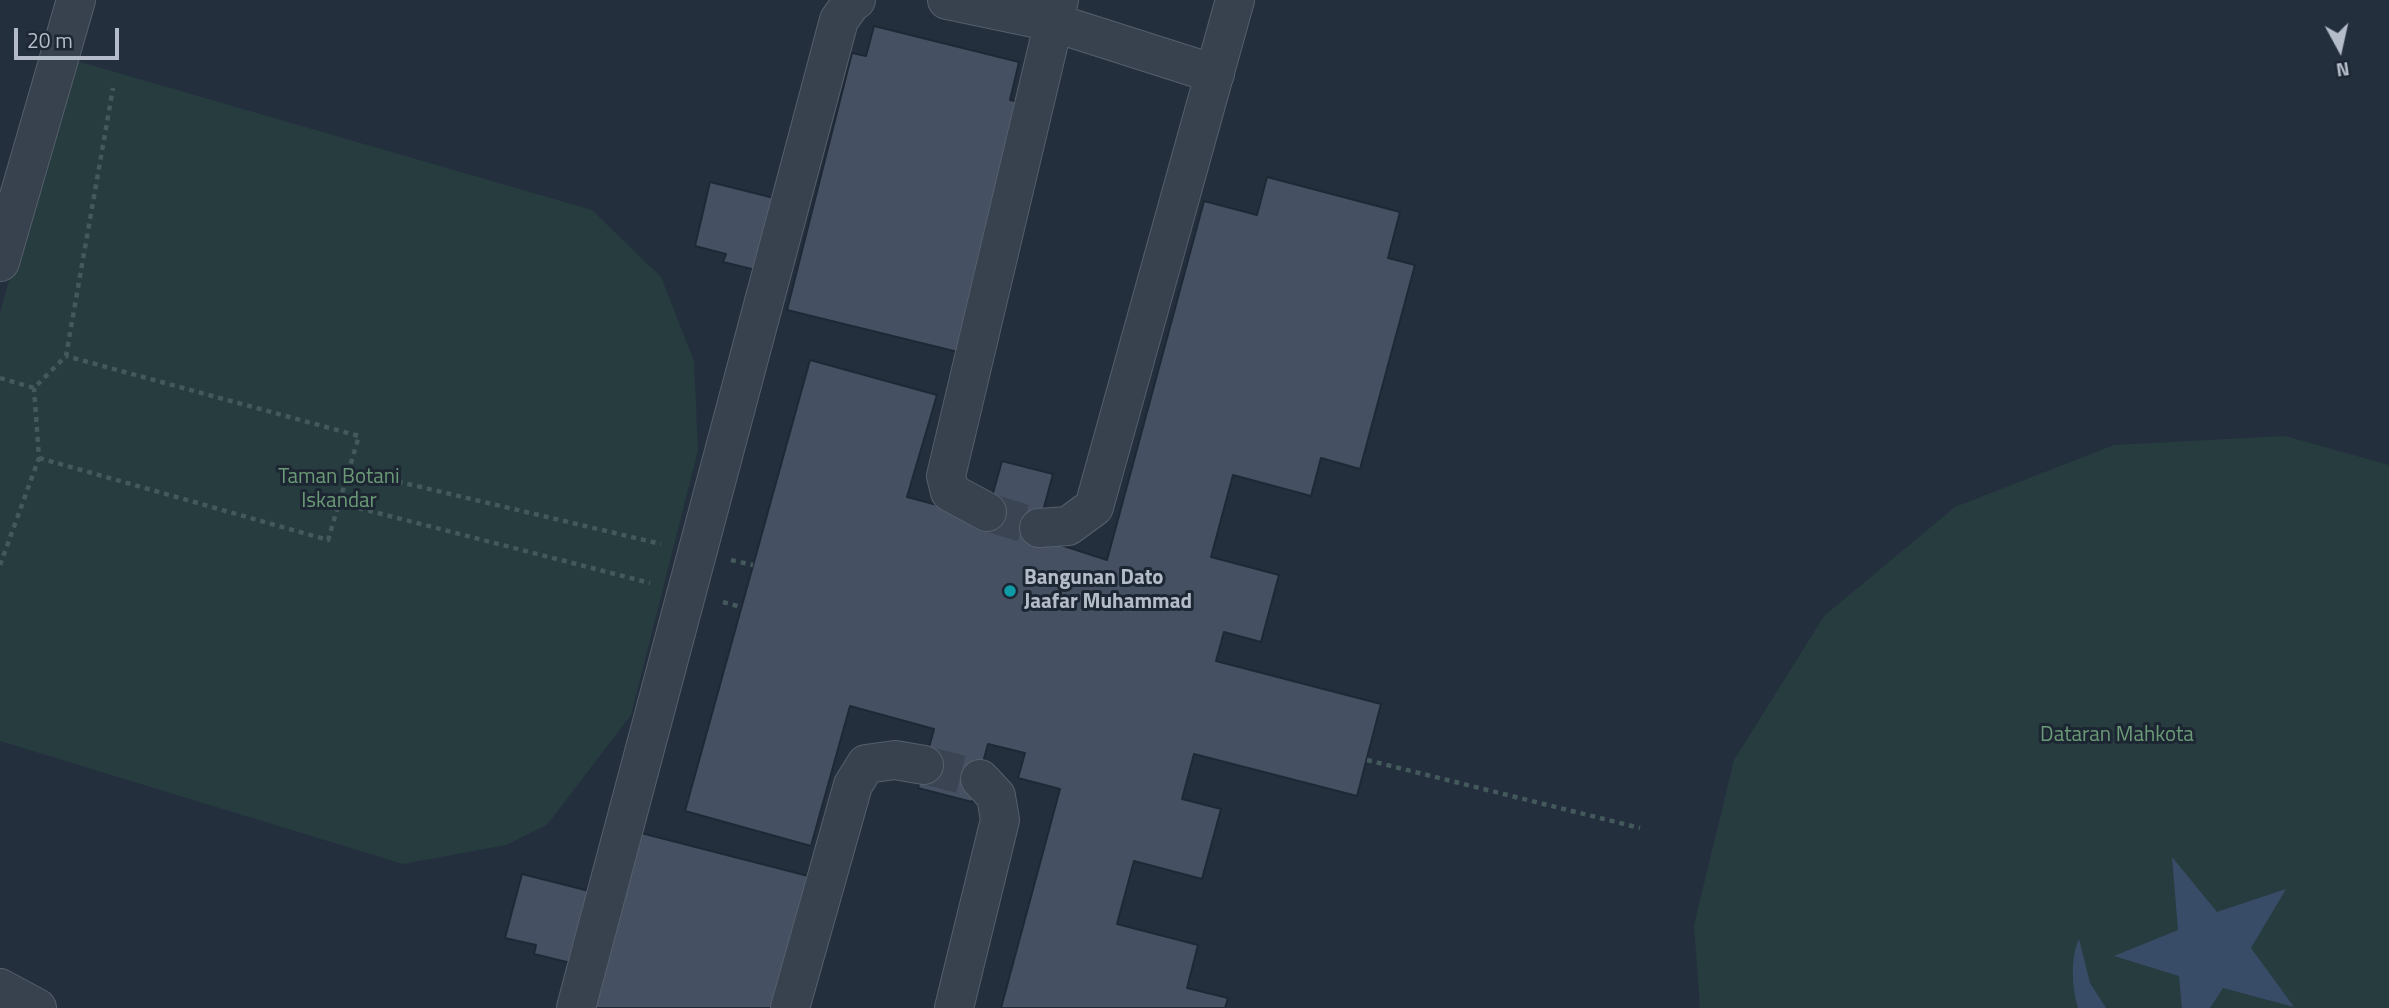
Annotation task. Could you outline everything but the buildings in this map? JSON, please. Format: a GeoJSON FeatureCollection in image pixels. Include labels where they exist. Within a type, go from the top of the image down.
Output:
{"type":"FeatureCollection","features":[{"type":"Feature","properties":{"kind":"street"},"geometry":{"type":"LineString","coordinates":[[0,262],[76,0]]}},
{"type":"Feature","properties":{"kind":"street"},"geometry":{"type":"LineString","coordinates":[[576,1008],[839,20],[856,0]]}},
{"type":"Feature","properties":{"kind":"street"},"geometry":{"type":"LineString","coordinates":[[947,0],[1056,11],[1215,74]]}},
{"type":"Feature","properties":{"kind":"street"},"geometry":{"type":"LineString","coordinates":[[1039,528],[1068,526],[1094,507],[1236,0]]}},
{"type":"Feature","properties":{"kind":"street"},"geometry":{"type":"LineString","coordinates":[[987,512],[950,492],[946,476],[1056,11]]}},
{"type":"Feature","properties":{"kind":"street"},"geometry":{"type":"LineString","coordinates":[[790,1008],[853,785],[866,764],[895,760],[924,765]]}},
{"type":"Feature","properties":{"kind":"street"},"geometry":{"type":"LineString","coordinates":[[954,1008],[1000,820],[996,796],[980,779]]}},
{"type":"Feature","properties":{"kind":"street"},"geometry":{"type":"LineString","coordinates":[[0,988],[37,1008]]}},
{"type":"Feature","properties":{"kind":"path"},"geometry":{"type":"LineString","coordinates":[[0,565],[39,458],[34,388],[66,356],[113,89]]}},
{"type":"Feature","properties":{"kind":"path"},"geometry":{"type":"LineString","coordinates":[[39,458],[328,540],[359,436],[66,356]]}},
{"type":"Feature","properties":{"kind":"path"},"geometry":{"type":"LineString","coordinates":[[0,377],[34,388]]}},
{"type":"Feature","properties":{"kind":"path"},"geometry":{"type":"LineString","coordinates":[[349,470],[753,565]]}},
{"type":"Feature","properties":{"kind":"path"},"geometry":{"type":"LineString","coordinates":[[339,503],[741,607]]}},
{"type":"Feature","properties":{"kind":"path"},"geometry":{"type":"LineString","coordinates":[[1367,760],[1640,828]]}},
{"type":"Feature","properties":{"kind":"green space","name":"Taman Botani Iskandar"},"geometry":{"type":"Polygon","coordinates":[[[70,59],[592,210],[661,277],[694,361],[698,450],[631,715],[547,825],[506,845],[403,864],[0,741],[0,313],[70,59]]]}},
{"type":"Feature","properties":{"kind":"green space","name":"Dataran Mahkota"},"geometry":{"type":"Polygon","coordinates":[[[2285,436],[2389,465],[2389,1008],[1700,1008],[1694,925],[1734,760],[1824,616],[1955,507],[2114,445],[2285,436]]]}},
{"type":"Feature","properties":{"kind":"water"},"geometry":{"type":"Polygon","coordinates":[[[2172,857],[2217,912],[2286,889],[2251,948],[2294,1007],[2223,988],[2210,1008],[2182,1008],[2179,976],[2114,956],[2178,930],[2172,857]]]}},
{"type":"Feature","properties":{"kind":"water"},"geometry":{"type":"Polygon","coordinates":[[[2079,939],[2090,983],[2106,1008],[2078,1008],[2073,974],[2074,955],[2079,939]]]}},
{"type":"Feature","properties":{"kind":"tunnel"},"geometry":{"type":"LineString","coordinates":[[987,512],[1039,528]]}},
{"type":"Feature","properties":{"kind":"tunnel"},"geometry":{"type":"LineString","coordinates":[[924,765],[980,779]]}},
{"type":"Feature","properties":{"kind":"place","name":"Bangunan Dato Jaafar Muhammad"},"geometry":{"type":"Point","coordinates":[1010,591]}}]}
